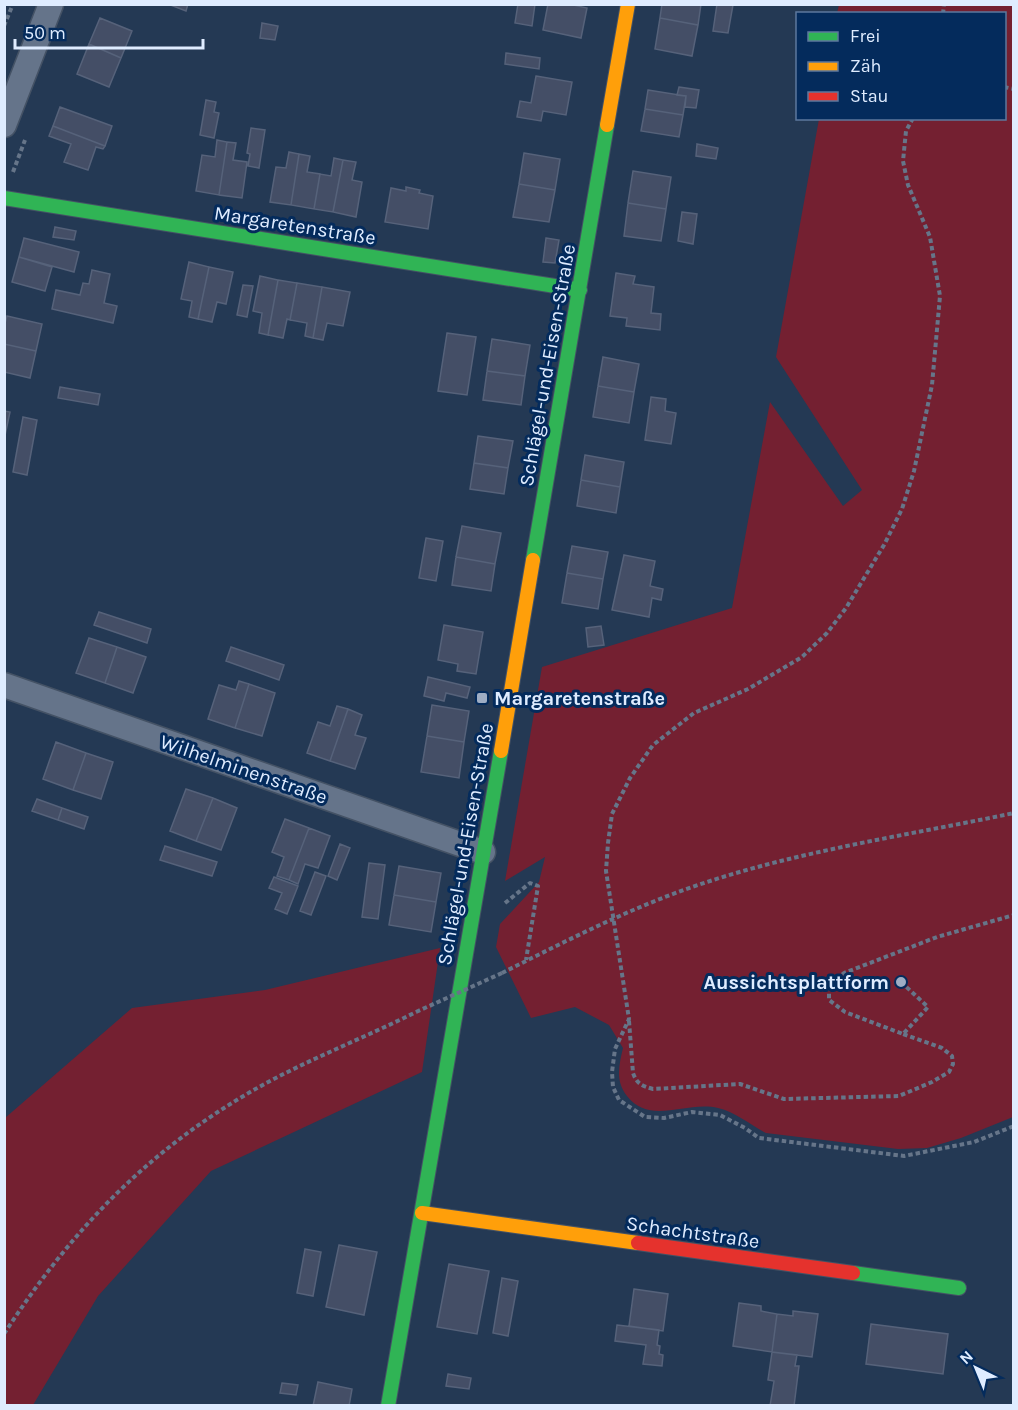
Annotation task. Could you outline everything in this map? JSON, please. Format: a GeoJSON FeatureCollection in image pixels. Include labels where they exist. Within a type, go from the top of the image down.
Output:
{"type":"FeatureCollection","features":[{"type":"Feature","properties":{"kind":"street"},"geometry":{"type":"LineString","coordinates":[[4,125],[51,4]]}},
{"type":"Feature","properties":{"kind":"street","name":"Schlägel-und-Eisen-Straße"},"geometry":{"type":"LineString","coordinates":[[387,1406],[422,1214],[628,4]]}},
{"type":"Feature","properties":{"kind":"street","name":"Margaretenstraße"},"geometry":{"type":"LineString","coordinates":[[4,198],[580,290]]}},
{"type":"Feature","properties":{"kind":"street","name":"Wilhelminenstraße"},"geometry":{"type":"LineString","coordinates":[[4,685],[483,852]]}},
{"type":"Feature","properties":{"kind":"street","name":"Schachtstraße"},"geometry":{"type":"LineString","coordinates":[[422,1214],[959,1288]]}},
{"type":"Feature","properties":{"kind":"path"},"geometry":{"type":"LineString","coordinates":[[4,26],[13,4]]}},
{"type":"Feature","properties":{"kind":"path"},"geometry":{"type":"LineString","coordinates":[[912,120],[906,131],[903,161],[908,185],[930,237],[940,296],[932,385],[914,471],[902,509],[885,545],[846,608],[827,633],[802,657],[748,689],[694,713],[653,745],[630,778],[612,814],[606,871],[629,1019],[633,1073],[636,1081],[642,1086],[653,1089],[740,1084],[784,1098],[899,1096],[932,1082],[949,1072],[953,1065],[952,1056],[942,1048],[845,1012],[829,1000],[829,985],[844,973],[937,937],[1014,915]]}},
{"type":"Feature","properties":{"kind":"path"},"geometry":{"type":"LineString","coordinates":[[11,176],[27,133]]}},
{"type":"Feature","properties":{"kind":"path"},"geometry":{"type":"LineString","coordinates":[[4,1334],[46,1272],[87,1223],[135,1174],[190,1131],[252,1091],[614,919],[689,888],[745,871],[844,847],[1014,813]]}},
{"type":"Feature","properties":{"kind":"path"},"geometry":{"type":"LineString","coordinates":[[496,910],[530,883],[538,886],[526,961]]}},
{"type":"Feature","properties":{"kind":"path"},"geometry":{"type":"LineString","coordinates":[[901,982],[927,1006],[903,1034]]}},
{"type":"Feature","properties":{"kind":"path"},"geometry":{"type":"LineString","coordinates":[[629,1019],[615,1049],[613,1087],[619,1100],[629,1109],[645,1117],[664,1118],[692,1112],[720,1115],[759,1138],[904,1156],[974,1142],[1014,1126]]}},
{"type":"Feature","properties":{"kind":"shaded area"},"geometry":{"type":"Polygon","coordinates":[[[839,5],[1013,5],[1013,1117],[961,1138],[927,1148],[898,1149],[766,1133],[725,1110],[706,1106],[658,1111],[636,1105],[621,1085],[619,1067],[623,1048],[609,1025],[575,1007],[531,1018],[496,947],[500,924],[539,882],[545,857],[505,881],[542,667],[732,608],[770,402],[843,506],[862,490],[776,357],[819,120],[1006,120],[1006,12],[837,12],[839,5]]]}},
{"type":"Feature","properties":{"kind":"shaded area"},"geometry":{"type":"Polygon","coordinates":[[[440,948],[422,1072],[211,1171],[98,1296],[33,1405],[5,1405],[5,1118],[132,1008],[265,990],[440,948]]]}},
{"type":"Feature","properties":{"kind":"building"},"geometry":{"type":"Polygon","coordinates":[[[168,4],[188,4],[186,11],[168,4]]]}},
{"type":"Feature","properties":{"kind":"building"},"geometry":{"type":"Polygon","coordinates":[[[518,4],[535,4],[532,26],[515,23],[518,4]]]}},
{"type":"Feature","properties":{"kind":"building"},"geometry":{"type":"Polygon","coordinates":[[[548,4],[569,4],[587,8],[581,38],[543,30],[548,4]]]}},
{"type":"Feature","properties":{"kind":"building"},"geometry":{"type":"Polygon","coordinates":[[[662,4],[701,4],[698,25],[660,18],[662,4]]]}},
{"type":"Feature","properties":{"kind":"building"},"geometry":{"type":"Polygon","coordinates":[[[717,4],[733,5],[728,33],[713,31],[717,4]]]}},
{"type":"Feature","properties":{"kind":"building"},"geometry":{"type":"Polygon","coordinates":[[[100,18],[132,31],[121,58],[89,44],[100,18]]]}},
{"type":"Feature","properties":{"kind":"building"},"geometry":{"type":"Polygon","coordinates":[[[660,18],[698,25],[692,56],[655,49],[660,18]]]}},
{"type":"Feature","properties":{"kind":"building"},"geometry":{"type":"Polygon","coordinates":[[[262,23],[278,26],[275,40],[260,38],[262,23]]]}},
{"type":"Feature","properties":{"kind":"building"},"geometry":{"type":"Polygon","coordinates":[[[89,44],[121,58],[109,87],[77,74],[89,44]]]}},
{"type":"Feature","properties":{"kind":"building"},"geometry":{"type":"Polygon","coordinates":[[[506,53],[540,58],[539,69],[505,64],[506,53]]]}},
{"type":"Feature","properties":{"kind":"building"},"geometry":{"type":"Polygon","coordinates":[[[536,76],[572,82],[566,115],[543,111],[541,121],[517,117],[520,101],[531,103],[536,76]]]}},
{"type":"Feature","properties":{"kind":"building"},"geometry":{"type":"Polygon","coordinates":[[[679,87],[699,90],[696,108],[685,107],[686,96],[677,95],[679,87]]]}},
{"type":"Feature","properties":{"kind":"building"},"geometry":{"type":"Polygon","coordinates":[[[648,90],[686,96],[683,115],[645,109],[648,90]]]}},
{"type":"Feature","properties":{"kind":"building"},"geometry":{"type":"Polygon","coordinates":[[[206,100],[216,102],[214,112],[219,113],[214,138],[200,135],[206,100]]]}},
{"type":"Feature","properties":{"kind":"building"},"geometry":{"type":"Polygon","coordinates":[[[60,107],[112,126],[105,146],[53,126],[60,107]]]}},
{"type":"Feature","properties":{"kind":"building"},"geometry":{"type":"Polygon","coordinates":[[[645,109],[683,115],[679,137],[641,131],[645,109]]]}},
{"type":"Feature","properties":{"kind":"building"},"geometry":{"type":"Polygon","coordinates":[[[53,126],[105,146],[103,149],[96,147],[88,170],[64,162],[71,144],[49,136],[53,126]]]}},
{"type":"Feature","properties":{"kind":"building"},"geometry":{"type":"Polygon","coordinates":[[[251,128],[265,130],[259,168],[248,166],[250,154],[247,153],[251,128]]]}},
{"type":"Feature","properties":{"kind":"building"},"geometry":{"type":"Polygon","coordinates":[[[217,140],[227,142],[219,195],[196,191],[202,155],[215,157],[217,140]]]}},
{"type":"Feature","properties":{"kind":"building"},"geometry":{"type":"Polygon","coordinates":[[[227,142],[236,143],[233,160],[247,162],[242,198],[219,195],[227,142]]]}},
{"type":"Feature","properties":{"kind":"building"},"geometry":{"type":"Polygon","coordinates":[[[697,144],[718,148],[716,159],[696,156],[697,144]]]}},
{"type":"Feature","properties":{"kind":"building"},"geometry":{"type":"Polygon","coordinates":[[[289,152],[299,154],[291,205],[270,202],[276,167],[286,168],[289,152]]]}},
{"type":"Feature","properties":{"kind":"building"},"geometry":{"type":"Polygon","coordinates":[[[524,153],[560,159],[555,190],[519,184],[524,153]]]}},
{"type":"Feature","properties":{"kind":"building"},"geometry":{"type":"Polygon","coordinates":[[[299,154],[310,156],[307,172],[320,174],[314,209],[291,205],[299,154]]]}},
{"type":"Feature","properties":{"kind":"building"},"geometry":{"type":"Polygon","coordinates":[[[334,158],[343,160],[333,212],[314,209],[320,174],[331,176],[334,158]]]}},
{"type":"Feature","properties":{"kind":"building"},"geometry":{"type":"Polygon","coordinates":[[[343,160],[356,162],[352,180],[362,182],[356,217],[333,212],[343,160]]]}},
{"type":"Feature","properties":{"kind":"building"},"geometry":{"type":"Polygon","coordinates":[[[633,171],[671,177],[666,209],[628,203],[633,171]]]}},
{"type":"Feature","properties":{"kind":"building"},"geometry":{"type":"Polygon","coordinates":[[[519,184],[555,190],[549,222],[513,217],[519,184]]]}},
{"type":"Feature","properties":{"kind":"building"},"geometry":{"type":"Polygon","coordinates":[[[406,187],[433,196],[428,229],[385,222],[391,188],[406,191],[406,187]]]}},
{"type":"Feature","properties":{"kind":"building"},"geometry":{"type":"Polygon","coordinates":[[[628,203],[666,209],[661,241],[624,236],[628,203]]]}},
{"type":"Feature","properties":{"kind":"building"},"geometry":{"type":"Polygon","coordinates":[[[682,212],[697,214],[693,244],[678,241],[682,212]]]}},
{"type":"Feature","properties":{"kind":"building"},"geometry":{"type":"Polygon","coordinates":[[[55,227],[76,231],[74,240],[53,237],[55,227]]]}},
{"type":"Feature","properties":{"kind":"building"},"geometry":{"type":"Polygon","coordinates":[[[24,238],[79,252],[74,272],[19,257],[24,238]]]}},
{"type":"Feature","properties":{"kind":"building"},"geometry":{"type":"Polygon","coordinates":[[[546,238],[559,240],[555,263],[543,262],[546,238]]]}},
{"type":"Feature","properties":{"kind":"building"},"geometry":{"type":"Polygon","coordinates":[[[19,257],[52,267],[45,291],[12,282],[19,257]]]}},
{"type":"Feature","properties":{"kind":"building"},"geometry":{"type":"Polygon","coordinates":[[[189,262],[209,267],[198,319],[189,317],[192,301],[181,299],[189,262]]]}},
{"type":"Feature","properties":{"kind":"building"},"geometry":{"type":"Polygon","coordinates":[[[209,267],[233,272],[226,304],[217,302],[212,322],[198,319],[209,267]]]}},
{"type":"Feature","properties":{"kind":"building"},"geometry":{"type":"Polygon","coordinates":[[[92,270],[110,274],[104,303],[117,306],[113,323],[52,309],[56,290],[80,295],[83,283],[89,284],[92,270]]]}},
{"type":"Feature","properties":{"kind":"building"},"geometry":{"type":"Polygon","coordinates":[[[616,273],[635,276],[633,284],[654,287],[651,313],[661,314],[660,330],[626,326],[627,318],[610,316],[616,273]]]}},
{"type":"Feature","properties":{"kind":"building"},"geometry":{"type":"Polygon","coordinates":[[[260,276],[278,280],[268,335],[259,333],[262,313],[253,311],[260,276]]]}},
{"type":"Feature","properties":{"kind":"building"},"geometry":{"type":"Polygon","coordinates":[[[278,280],[297,283],[290,320],[287,319],[283,338],[268,335],[278,280]]]}},
{"type":"Feature","properties":{"kind":"building"},"geometry":{"type":"Polygon","coordinates":[[[297,283],[322,287],[313,338],[305,336],[307,323],[290,320],[297,283]]]}},
{"type":"Feature","properties":{"kind":"building"},"geometry":{"type":"Polygon","coordinates":[[[243,285],[253,286],[247,317],[237,315],[243,285]]]}},
{"type":"Feature","properties":{"kind":"building"},"geometry":{"type":"Polygon","coordinates":[[[322,287],[350,292],[343,326],[327,323],[323,340],[313,338],[322,287]]]}},
{"type":"Feature","properties":{"kind":"building"},"geometry":{"type":"Polygon","coordinates":[[[7,316],[42,324],[36,351],[4,344],[4,327],[7,316]]]}},
{"type":"Feature","properties":{"kind":"building"},"geometry":{"type":"Polygon","coordinates":[[[447,333],[476,337],[467,395],[438,391],[447,333]]]}},
{"type":"Feature","properties":{"kind":"building"},"geometry":{"type":"Polygon","coordinates":[[[492,339],[530,345],[525,376],[487,371],[492,339]]]}},
{"type":"Feature","properties":{"kind":"building"},"geometry":{"type":"Polygon","coordinates":[[[4,344],[36,351],[30,378],[4,372],[4,344]]]}},
{"type":"Feature","properties":{"kind":"building"},"geometry":{"type":"Polygon","coordinates":[[[603,357],[639,364],[634,392],[598,386],[603,357]]]}},
{"type":"Feature","properties":{"kind":"building"},"geometry":{"type":"Polygon","coordinates":[[[487,371],[525,376],[521,405],[483,400],[487,371]]]}},
{"type":"Feature","properties":{"kind":"building"},"geometry":{"type":"Polygon","coordinates":[[[598,386],[634,392],[629,423],[593,417],[598,386]]]}},
{"type":"Feature","properties":{"kind":"building"},"geometry":{"type":"Polygon","coordinates":[[[60,387],[100,394],[98,405],[58,398],[60,387]]]}},
{"type":"Feature","properties":{"kind":"building"},"geometry":{"type":"Polygon","coordinates":[[[651,397],[666,399],[665,411],[676,413],[671,444],[645,440],[651,397]]]}},
{"type":"Feature","properties":{"kind":"building"},"geometry":{"type":"Polygon","coordinates":[[[4,411],[10,412],[4,440],[4,411]]]}},
{"type":"Feature","properties":{"kind":"building"},"geometry":{"type":"Polygon","coordinates":[[[23,417],[37,420],[27,475],[13,472],[23,417]]]}},
{"type":"Feature","properties":{"kind":"building"},"geometry":{"type":"Polygon","coordinates":[[[478,436],[513,441],[508,468],[474,463],[478,436]]]}},
{"type":"Feature","properties":{"kind":"building"},"geometry":{"type":"Polygon","coordinates":[[[585,455],[624,462],[620,487],[581,480],[585,455]]]}},
{"type":"Feature","properties":{"kind":"building"},"geometry":{"type":"Polygon","coordinates":[[[474,463],[508,468],[504,494],[470,489],[474,463]]]}},
{"type":"Feature","properties":{"kind":"building"},"geometry":{"type":"Polygon","coordinates":[[[581,480],[620,487],[616,513],[577,506],[581,480]]]}},
{"type":"Feature","properties":{"kind":"building"},"geometry":{"type":"Polygon","coordinates":[[[462,526],[501,533],[495,564],[456,557],[462,526]]]}},
{"type":"Feature","properties":{"kind":"building"},"geometry":{"type":"Polygon","coordinates":[[[426,538],[443,541],[436,581],[419,578],[426,538]]]}},
{"type":"Feature","properties":{"kind":"building"},"geometry":{"type":"Polygon","coordinates":[[[572,546],[608,552],[603,579],[567,573],[572,546]]]}},
{"type":"Feature","properties":{"kind":"building"},"geometry":{"type":"Polygon","coordinates":[[[624,555],[655,561],[650,586],[663,589],[661,600],[652,598],[649,617],[612,610],[624,555]]]}},
{"type":"Feature","properties":{"kind":"building"},"geometry":{"type":"Polygon","coordinates":[[[456,557],[495,564],[491,591],[452,585],[456,557]]]}},
{"type":"Feature","properties":{"kind":"building"},"geometry":{"type":"Polygon","coordinates":[[[567,573],[603,579],[598,609],[562,603],[567,573]]]}},
{"type":"Feature","properties":{"kind":"building"},"geometry":{"type":"Polygon","coordinates":[[[99,612],[151,629],[147,643],[94,625],[99,612]]]}},
{"type":"Feature","properties":{"kind":"building"},"geometry":{"type":"Polygon","coordinates":[[[444,625],[483,632],[476,674],[457,671],[458,664],[438,660],[444,625]]]}},
{"type":"Feature","properties":{"kind":"building"},"geometry":{"type":"Polygon","coordinates":[[[601,626],[604,645],[588,647],[586,628],[601,626]]]}},
{"type":"Feature","properties":{"kind":"building"},"geometry":{"type":"Polygon","coordinates":[[[89,638],[117,647],[105,683],[76,673],[89,638]]]}},
{"type":"Feature","properties":{"kind":"building"},"geometry":{"type":"Polygon","coordinates":[[[117,647],[146,657],[133,693],[105,683],[117,647]]]}},
{"type":"Feature","properties":{"kind":"building"},"geometry":{"type":"Polygon","coordinates":[[[231,647],[284,665],[279,680],[226,661],[231,647]]]}},
{"type":"Feature","properties":{"kind":"building"},"geometry":{"type":"Polygon","coordinates":[[[428,677],[470,687],[467,698],[446,693],[444,701],[424,696],[428,677]]]}},
{"type":"Feature","properties":{"kind":"building"},"geometry":{"type":"Polygon","coordinates":[[[239,681],[249,684],[235,728],[208,719],[219,685],[236,690],[239,681]]]}},
{"type":"Feature","properties":{"kind":"building"},"geometry":{"type":"Polygon","coordinates":[[[249,684],[275,693],[262,736],[235,728],[249,684]]]}},
{"type":"Feature","properties":{"kind":"building"},"geometry":{"type":"Polygon","coordinates":[[[432,705],[469,711],[464,742],[427,736],[432,705]]]}},
{"type":"Feature","properties":{"kind":"building"},"geometry":{"type":"Polygon","coordinates":[[[337,706],[348,709],[330,761],[307,753],[318,722],[330,726],[337,706]]]}},
{"type":"Feature","properties":{"kind":"building"},"geometry":{"type":"Polygon","coordinates":[[[348,709],[362,715],[355,735],[366,738],[355,769],[330,761],[348,709]]]}},
{"type":"Feature","properties":{"kind":"building"},"geometry":{"type":"Polygon","coordinates":[[[427,736],[464,742],[459,778],[421,772],[427,736]]]}},
{"type":"Feature","properties":{"kind":"building"},"geometry":{"type":"Polygon","coordinates":[[[56,742],[86,753],[73,790],[43,779],[56,742]]]}},
{"type":"Feature","properties":{"kind":"building"},"geometry":{"type":"Polygon","coordinates":[[[86,753],[113,762],[101,799],[73,790],[86,753]]]}},
{"type":"Feature","properties":{"kind":"building"},"geometry":{"type":"Polygon","coordinates":[[[186,789],[213,798],[196,841],[170,831],[186,789]]]}},
{"type":"Feature","properties":{"kind":"building"},"geometry":{"type":"Polygon","coordinates":[[[213,798],[237,808],[221,850],[196,841],[213,798]]]}},
{"type":"Feature","properties":{"kind":"building"},"geometry":{"type":"Polygon","coordinates":[[[37,799],[62,808],[58,820],[32,811],[37,799]]]}},
{"type":"Feature","properties":{"kind":"building"},"geometry":{"type":"Polygon","coordinates":[[[62,808],[88,817],[84,829],[58,820],[62,808]]]}},
{"type":"Feature","properties":{"kind":"building"},"geometry":{"type":"Polygon","coordinates":[[[285,819],[309,828],[289,880],[277,876],[284,857],[272,852],[285,819]]]}},
{"type":"Feature","properties":{"kind":"building"},"geometry":{"type":"Polygon","coordinates":[[[309,828],[330,836],[318,868],[305,864],[298,884],[289,880],[309,828]]]}},
{"type":"Feature","properties":{"kind":"building"},"geometry":{"type":"Polygon","coordinates":[[[340,844],[350,848],[337,880],[328,876],[340,844]]]}},
{"type":"Feature","properties":{"kind":"building"},"geometry":{"type":"Polygon","coordinates":[[[165,846],[217,862],[212,876],[160,860],[165,846]]]}},
{"type":"Feature","properties":{"kind":"building"},"geometry":{"type":"Polygon","coordinates":[[[369,863],[385,865],[378,919],[362,917],[369,863]]]}},
{"type":"Feature","properties":{"kind":"building"},"geometry":{"type":"Polygon","coordinates":[[[399,866],[441,873],[436,902],[394,895],[399,866]]]}},
{"type":"Feature","properties":{"kind":"building"},"geometry":{"type":"Polygon","coordinates":[[[315,872],[326,876],[311,915],[300,911],[315,872]]]}},
{"type":"Feature","properties":{"kind":"building"},"geometry":{"type":"Polygon","coordinates":[[[274,877],[298,886],[287,914],[275,909],[282,893],[269,888],[274,877]]]}},
{"type":"Feature","properties":{"kind":"building"},"geometry":{"type":"Polygon","coordinates":[[[394,895],[436,902],[431,932],[389,925],[394,895]]]}},
{"type":"Feature","properties":{"kind":"building"},"geometry":{"type":"Polygon","coordinates":[[[339,1245],[377,1252],[364,1315],[326,1307],[339,1245]]]}},
{"type":"Feature","properties":{"kind":"building"},"geometry":{"type":"Polygon","coordinates":[[[305,1249],[321,1252],[313,1296],[297,1293],[305,1249]]]}},
{"type":"Feature","properties":{"kind":"building"},"geometry":{"type":"Polygon","coordinates":[[[449,1264],[489,1271],[477,1334],[437,1327],[449,1264]]]}},
{"type":"Feature","properties":{"kind":"building"},"geometry":{"type":"Polygon","coordinates":[[[502,1278],[518,1281],[508,1336],[493,1333],[502,1278]]]}},
{"type":"Feature","properties":{"kind":"building"},"geometry":{"type":"Polygon","coordinates":[[[634,1289],[668,1294],[663,1331],[629,1326],[634,1289]]]}},
{"type":"Feature","properties":{"kind":"building"},"geometry":{"type":"Polygon","coordinates":[[[739,1303],[761,1306],[761,1311],[777,1314],[772,1352],[733,1346],[739,1303]]]}},
{"type":"Feature","properties":{"kind":"building"},"geometry":{"type":"Polygon","coordinates":[[[793,1311],[818,1314],[812,1357],[772,1352],[777,1314],[793,1316],[793,1311]]]}},
{"type":"Feature","properties":{"kind":"building"},"geometry":{"type":"Polygon","coordinates":[[[871,1324],[948,1334],[943,1374],[866,1364],[871,1324]]]}},
{"type":"Feature","properties":{"kind":"building"},"geometry":{"type":"Polygon","coordinates":[[[617,1325],[659,1330],[657,1345],[660,1346],[659,1354],[663,1355],[662,1366],[643,1364],[646,1345],[615,1341],[617,1325]]]}},
{"type":"Feature","properties":{"kind":"building"},"geometry":{"type":"Polygon","coordinates":[[[772,1352],[797,1355],[795,1366],[799,1366],[794,1406],[770,1406],[774,1381],[768,1380],[772,1352]]]}},
{"type":"Feature","properties":{"kind":"building"},"geometry":{"type":"Polygon","coordinates":[[[448,1374],[471,1378],[469,1389],[446,1386],[448,1374]]]}},
{"type":"Feature","properties":{"kind":"building"},"geometry":{"type":"Polygon","coordinates":[[[318,1382],[352,1389],[349,1406],[313,1406],[318,1382]]]}},
{"type":"Feature","properties":{"kind":"building"},"geometry":{"type":"Polygon","coordinates":[[[282,1383],[298,1385],[296,1395],[280,1393],[282,1383]]]}},
{"type":"Feature","properties":{"kind":"traffic: fast"},"geometry":{"type":"LineString","coordinates":[[533,560],[607,125]]}},
{"type":"Feature","properties":{"kind":"traffic: fast"},"geometry":{"type":"LineString","coordinates":[[4,198],[580,290]]}},
{"type":"Feature","properties":{"kind":"traffic: fast"},"geometry":{"type":"LineString","coordinates":[[388,1406],[501,751]]}},
{"type":"Feature","properties":{"kind":"traffic: fast"},"geometry":{"type":"LineString","coordinates":[[853,1273],[959,1288]]}},
{"type":"Feature","properties":{"kind":"traffic: slow"},"geometry":{"type":"LineString","coordinates":[[607,125],[628,4]]}},
{"type":"Feature","properties":{"kind":"traffic: slow"},"geometry":{"type":"LineString","coordinates":[[501,751],[533,560]]}},
{"type":"Feature","properties":{"kind":"traffic: slow"},"geometry":{"type":"LineString","coordinates":[[422,1213],[638,1243]]}},
{"type":"Feature","properties":{"kind":"traffic: jam"},"geometry":{"type":"LineString","coordinates":[[638,1243],[853,1273]]}},
{"type":"Feature","properties":{"kind":"place","name":"Margaretenstraße"},"geometry":{"type":"Point","coordinates":[482,698]}},
{"type":"Feature","properties":{"kind":"place","name":"Aussichtsplattform"},"geometry":{"type":"Point","coordinates":[901,982]}}]}
